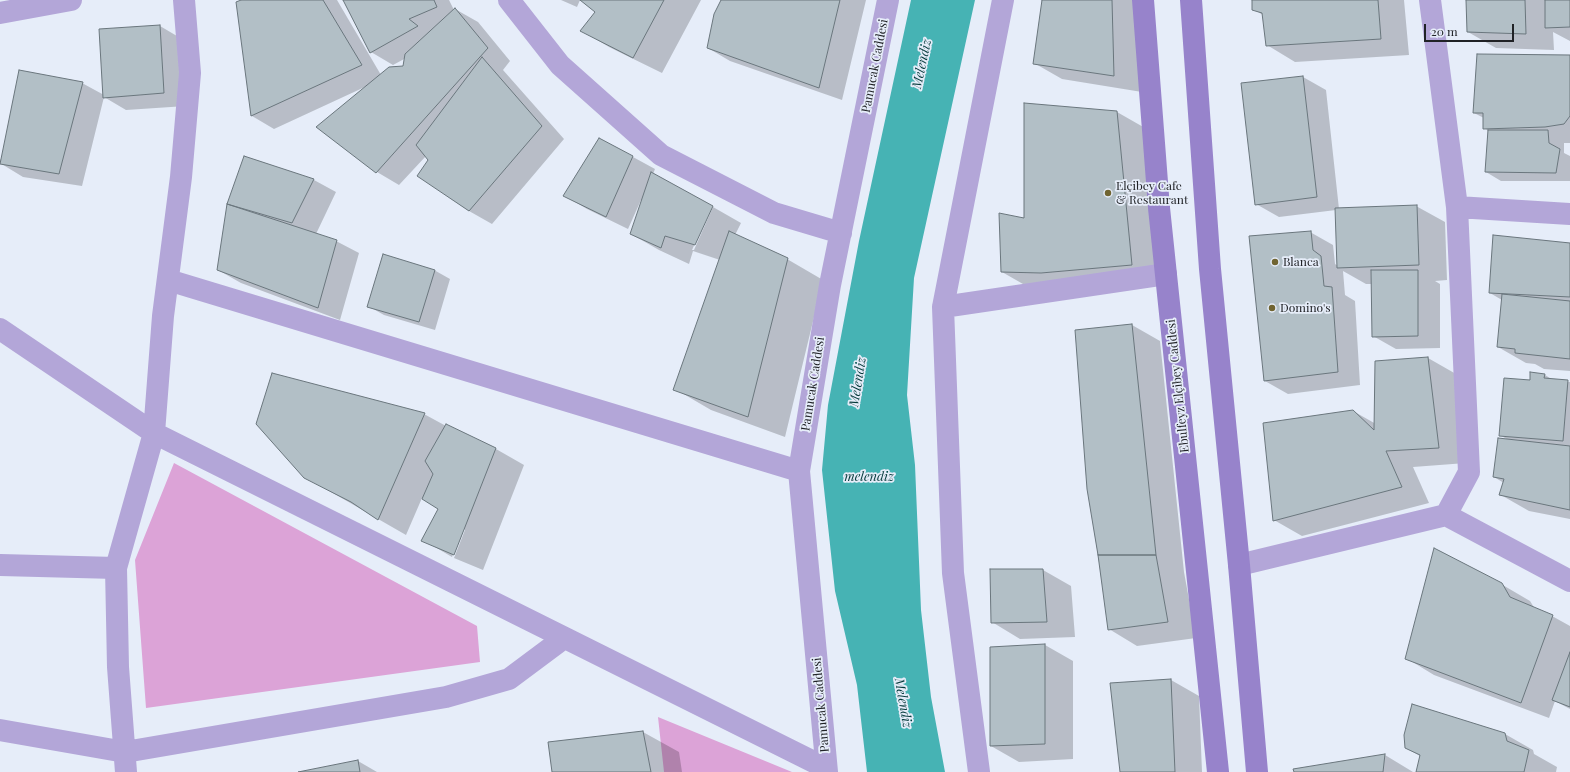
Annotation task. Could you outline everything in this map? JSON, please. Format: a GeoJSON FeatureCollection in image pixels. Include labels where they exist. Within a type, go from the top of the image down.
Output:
{"type":"FeatureCollection","features":[{"type":"Feature","properties":{"kind":"main road","name":"Ebulfeyz Elçibey Caddesi"},"geometry":{"type":"LineString","coordinates":[[1143,0],[1159,208],[1218,772]]}},
{"type":"Feature","properties":{"kind":"main road"},"geometry":{"type":"LineString","coordinates":[[1191,0],[1210,269],[1239,565],[1257,772]]}},
{"type":"Feature","properties":{"kind":"street"},"geometry":{"type":"LineString","coordinates":[[0,13],[71,0]]}},
{"type":"Feature","properties":{"kind":"street"},"geometry":{"type":"LineString","coordinates":[[125,762],[118,668],[116,568],[154,433],[163,316],[181,177],[190,73],[184,0]]}},
{"type":"Feature","properties":{"kind":"street"},"geometry":{"type":"LineString","coordinates":[[509,0],[560,66],[661,155],[774,213],[841,233]]}},
{"type":"Feature","properties":{"kind":"street","name":"Pamucak Caddesi"},"geometry":{"type":"LineString","coordinates":[[827,770],[799,471],[830,285],[888,0]]}},
{"type":"Feature","properties":{"kind":"street"},"geometry":{"type":"LineString","coordinates":[[979,772],[953,573],[943,307],[1004,0]]}},
{"type":"Feature","properties":{"kind":"street"},"geometry":{"type":"LineString","coordinates":[[1430,0],[1457,207],[1469,472],[1446,515]]}},
{"type":"Feature","properties":{"kind":"street"},"geometry":{"type":"LineString","coordinates":[[1457,207],[1570,214]]}},
{"type":"Feature","properties":{"kind":"street"},"geometry":{"type":"LineString","coordinates":[[943,307],[1166,274]]}},
{"type":"Feature","properties":{"kind":"street"},"geometry":{"type":"LineString","coordinates":[[168,280],[799,471]]}},
{"type":"Feature","properties":{"kind":"street"},"geometry":{"type":"LineString","coordinates":[[0,329],[154,433],[480,594],[564,638],[827,770]]}},
{"type":"Feature","properties":{"kind":"street"},"geometry":{"type":"LineString","coordinates":[[1239,565],[1446,515],[1570,581]]}},
{"type":"Feature","properties":{"kind":"street"},"geometry":{"type":"LineString","coordinates":[[0,565],[116,568]]}},
{"type":"Feature","properties":{"kind":"street"},"geometry":{"type":"LineString","coordinates":[[0,730],[125,762],[446,697],[509,679],[564,638]]}},
{"type":"Feature","properties":{"kind":"shaded area"},"geometry":{"type":"Polygon","coordinates":[[[174,463],[477,626],[480,662],[146,708],[135,560],[174,463]]]}},
{"type":"Feature","properties":{"kind":"shaded area"},"geometry":{"type":"Polygon","coordinates":[[[658,717],[792,772],[664,772],[658,717]]]}},
{"type":"Feature","properties":{"kind":"water","name":"melendiz"},"geometry":{"type":"Polygon","coordinates":[[[911,0],[975,0],[914,278],[907,395],[915,465],[921,610],[931,697],[945,772],[867,772],[857,685],[835,591],[822,470],[828,405],[859,241],[911,0]]]}},
{"type":"Feature","properties":{"kind":"building"},"geometry":{"type":"Polygon","coordinates":[[[241,0],[323,0],[362,65],[251,116],[236,2],[241,0]]]}},
{"type":"Feature","properties":{"kind":"building"},"geometry":{"type":"Polygon","coordinates":[[[343,0],[434,0],[437,7],[409,19],[418,26],[370,53],[343,0]]]}},
{"type":"Feature","properties":{"kind":"building"},"geometry":{"type":"Polygon","coordinates":[[[580,0],[664,0],[633,58],[580,31],[595,12],[580,0]]]}},
{"type":"Feature","properties":{"kind":"building"},"geometry":{"type":"Polygon","coordinates":[[[721,0],[840,0],[819,88],[707,48],[714,14],[721,0]]]}},
{"type":"Feature","properties":{"kind":"building"},"geometry":{"type":"Polygon","coordinates":[[[1042,0],[1112,0],[1114,76],[1033,64],[1042,0]]]}},
{"type":"Feature","properties":{"kind":"building"},"geometry":{"type":"Polygon","coordinates":[[[1252,0],[1378,0],[1381,39],[1266,46],[1262,13],[1252,10],[1252,0]]]}},
{"type":"Feature","properties":{"kind":"building"},"geometry":{"type":"Polygon","coordinates":[[[1466,0],[1525,0],[1526,34],[1467,32],[1466,0]]]}},
{"type":"Feature","properties":{"kind":"building"},"geometry":{"type":"Polygon","coordinates":[[[1545,0],[1570,0],[1570,27],[1545,28],[1545,0]]]}},
{"type":"Feature","properties":{"kind":"building"},"geometry":{"type":"Polygon","coordinates":[[[455,8],[488,48],[376,173],[316,127],[389,67],[403,66],[405,54],[455,8]]]}},
{"type":"Feature","properties":{"kind":"building"},"geometry":{"type":"Polygon","coordinates":[[[160,25],[164,93],[103,98],[99,29],[160,25]]]}},
{"type":"Feature","properties":{"kind":"building"},"geometry":{"type":"Polygon","coordinates":[[[1477,54],[1570,55],[1570,116],[1564,124],[1545,127],[1483,129],[1483,113],[1473,113],[1477,54]]]}},
{"type":"Feature","properties":{"kind":"building"},"geometry":{"type":"Polygon","coordinates":[[[482,57],[542,126],[469,211],[417,176],[428,160],[416,145],[482,57]]]}},
{"type":"Feature","properties":{"kind":"building"},"geometry":{"type":"Polygon","coordinates":[[[19,70],[83,82],[59,174],[0,164],[19,70]]]}},
{"type":"Feature","properties":{"kind":"building"},"geometry":{"type":"Polygon","coordinates":[[[1303,76],[1317,197],[1255,205],[1241,83],[1303,76]]]}},
{"type":"Feature","properties":{"kind":"building"},"geometry":{"type":"Polygon","coordinates":[[[1024,103],[1117,111],[1132,265],[1041,273],[1001,272],[999,213],[1024,218],[1024,103]]]}},
{"type":"Feature","properties":{"kind":"building"},"geometry":{"type":"Polygon","coordinates":[[[1488,130],[1548,130],[1549,143],[1560,149],[1556,173],[1485,172],[1488,130]]]}},
{"type":"Feature","properties":{"kind":"building"},"geometry":{"type":"Polygon","coordinates":[[[599,138],[633,156],[606,217],[563,196],[599,138]]]}},
{"type":"Feature","properties":{"kind":"building"},"geometry":{"type":"Polygon","coordinates":[[[244,156],[314,179],[292,223],[227,204],[244,156]]]}},
{"type":"Feature","properties":{"kind":"building"},"geometry":{"type":"Polygon","coordinates":[[[651,172],[713,206],[695,245],[665,236],[661,248],[630,234],[651,172]]]}},
{"type":"Feature","properties":{"kind":"building"},"geometry":{"type":"Polygon","coordinates":[[[227,204],[337,240],[318,308],[217,270],[227,204]]]}},
{"type":"Feature","properties":{"kind":"building"},"geometry":{"type":"Polygon","coordinates":[[[1417,205],[1419,265],[1337,268],[1335,208],[1417,205]]]}},
{"type":"Feature","properties":{"kind":"building"},"geometry":{"type":"Polygon","coordinates":[[[729,231],[788,258],[748,417],[673,390],[729,231]]]}},
{"type":"Feature","properties":{"kind":"building"},"geometry":{"type":"Polygon","coordinates":[[[1311,231],[1313,250],[1321,256],[1324,286],[1332,287],[1338,372],[1264,381],[1249,236],[1311,231]]]}},
{"type":"Feature","properties":{"kind":"building"},"geometry":{"type":"Polygon","coordinates":[[[1493,235],[1570,243],[1570,297],[1489,293],[1493,235]]]}},
{"type":"Feature","properties":{"kind":"building"},"geometry":{"type":"Polygon","coordinates":[[[383,254],[435,270],[419,322],[367,307],[383,254]]]}},
{"type":"Feature","properties":{"kind":"building"},"geometry":{"type":"Polygon","coordinates":[[[1371,270],[1418,270],[1418,336],[1372,337],[1371,270]]]}},
{"type":"Feature","properties":{"kind":"building"},"geometry":{"type":"Polygon","coordinates":[[[1502,294],[1570,301],[1570,359],[1515,353],[1515,349],[1497,347],[1502,294]]]}},
{"type":"Feature","properties":{"kind":"building"},"geometry":{"type":"Polygon","coordinates":[[[1132,324],[1156,555],[1098,555],[1087,489],[1075,330],[1132,324]]]}},
{"type":"Feature","properties":{"kind":"building"},"geometry":{"type":"Polygon","coordinates":[[[1428,357],[1439,448],[1386,451],[1402,487],[1273,521],[1263,423],[1353,410],[1374,430],[1375,361],[1428,357]]]}},
{"type":"Feature","properties":{"kind":"building"},"geometry":{"type":"Polygon","coordinates":[[[1530,372],[1545,374],[1544,378],[1568,380],[1563,441],[1499,436],[1504,378],[1530,380],[1530,372]]]}},
{"type":"Feature","properties":{"kind":"building"},"geometry":{"type":"Polygon","coordinates":[[[272,373],[425,413],[378,520],[351,502],[304,478],[256,424],[272,373]]]}},
{"type":"Feature","properties":{"kind":"building"},"geometry":{"type":"Polygon","coordinates":[[[446,424],[496,448],[454,555],[421,541],[438,509],[422,499],[433,474],[425,461],[446,424]]]}},
{"type":"Feature","properties":{"kind":"building"},"geometry":{"type":"Polygon","coordinates":[[[1498,438],[1570,446],[1570,510],[1499,495],[1504,479],[1493,477],[1498,438]]]}},
{"type":"Feature","properties":{"kind":"building"},"geometry":{"type":"Polygon","coordinates":[[[1434,548],[1502,583],[1510,597],[1553,615],[1521,703],[1405,659],[1434,548]]]}},
{"type":"Feature","properties":{"kind":"building"},"geometry":{"type":"Polygon","coordinates":[[[1098,555],[1156,555],[1168,622],[1108,630],[1098,555]]]}},
{"type":"Feature","properties":{"kind":"building"},"geometry":{"type":"Polygon","coordinates":[[[990,569],[1043,569],[1047,622],[991,623],[990,569]]]}},
{"type":"Feature","properties":{"kind":"building"},"geometry":{"type":"Polygon","coordinates":[[[1045,644],[1045,744],[990,746],[990,647],[1045,644]]]}},
{"type":"Feature","properties":{"kind":"building"},"geometry":{"type":"Polygon","coordinates":[[[1570,652],[1570,707],[1552,700],[1570,652]]]}},
{"type":"Feature","properties":{"kind":"building"},"geometry":{"type":"Polygon","coordinates":[[[1171,679],[1175,772],[1120,772],[1110,683],[1171,679]]]}},
{"type":"Feature","properties":{"kind":"building"},"geometry":{"type":"Polygon","coordinates":[[[1412,704],[1505,733],[1507,741],[1529,750],[1524,772],[1416,772],[1420,755],[1405,748],[1404,735],[1412,704]]]}},
{"type":"Feature","properties":{"kind":"building"},"geometry":{"type":"Polygon","coordinates":[[[643,731],[651,772],[552,772],[548,742],[643,731]]]}},
{"type":"Feature","properties":{"kind":"building"},"geometry":{"type":"Polygon","coordinates":[[[1385,754],[1383,772],[1294,772],[1293,769],[1385,754]]]}},
{"type":"Feature","properties":{"kind":"building"},"geometry":{"type":"Polygon","coordinates":[[[358,760],[360,772],[298,772],[358,760]]]}},
{"type":"Feature","properties":{"kind":"place","name":"Elçibey Cafe & Restaurant"},"geometry":{"type":"Point","coordinates":[1108,193]}},
{"type":"Feature","properties":{"kind":"place","name":"Blanca"},"geometry":{"type":"Point","coordinates":[1275,262]}},
{"type":"Feature","properties":{"kind":"place","name":"Domino's"},"geometry":{"type":"Point","coordinates":[1272,308]}},
{"type":"Feature","properties":{"kind":"water label","name":"Melendiz"},"geometry":{"type":"Point","coordinates":[922,64]}},
{"type":"Feature","properties":{"kind":"water label","name":"Melendiz"},"geometry":{"type":"Point","coordinates":[858,382]}},
{"type":"Feature","properties":{"kind":"water label","name":"Melendiz"},"geometry":{"type":"Point","coordinates":[903,703]}}]}
